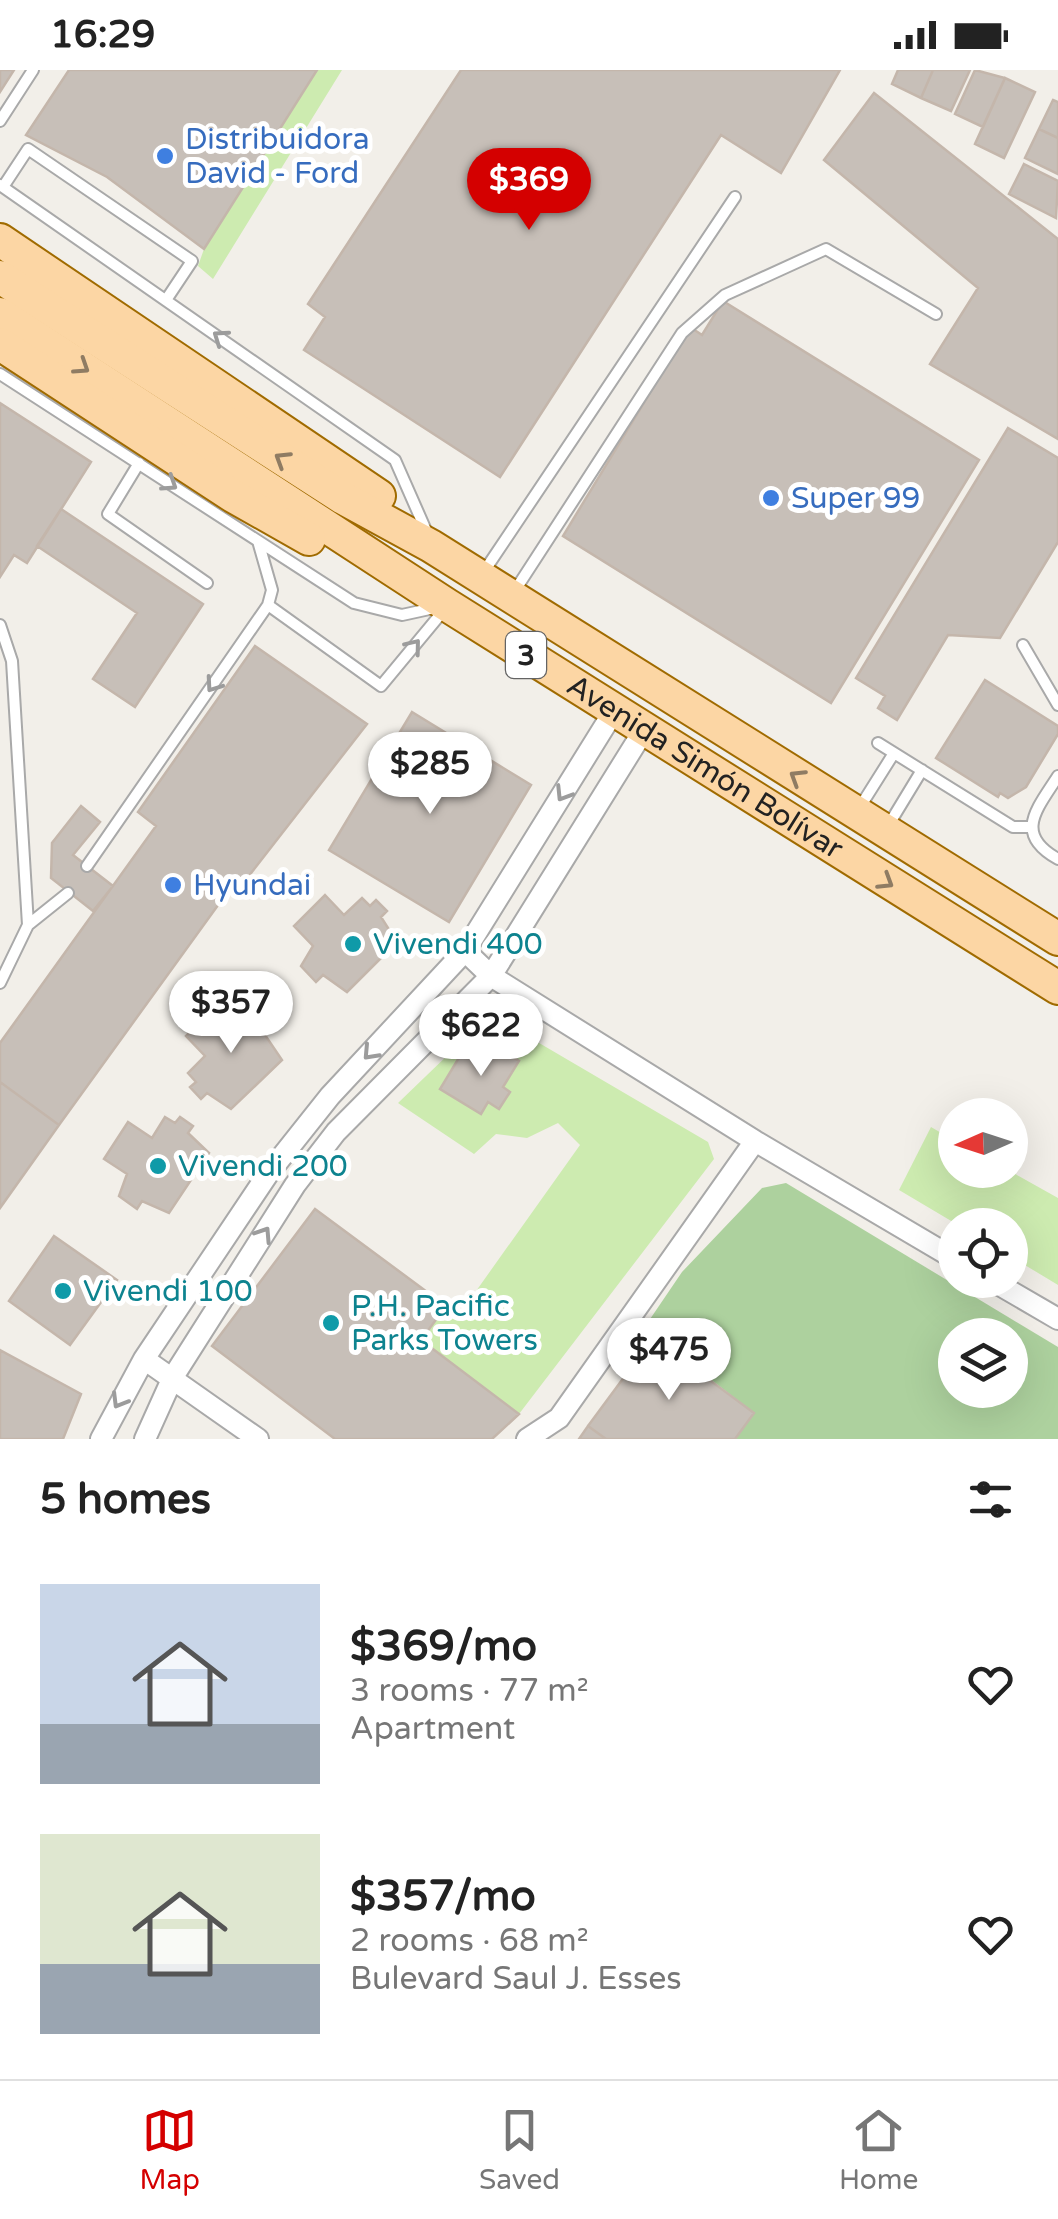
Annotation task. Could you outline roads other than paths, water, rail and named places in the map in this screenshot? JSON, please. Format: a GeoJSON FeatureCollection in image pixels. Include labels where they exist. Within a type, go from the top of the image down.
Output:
{"type":"FeatureCollection","features":[{"type":"Feature","properties":{"kind":"main road"},"geometry":{"type":"LineString","coordinates":[[0,240],[378,496],[402,528]]}},
{"type":"Feature","properties":{"kind":"main road","name":"Avenida Simón Bolívar"},"geometry":{"type":"LineString","coordinates":[[0,276],[343,498],[402,528],[1058,939]]}},
{"type":"Feature","properties":{"kind":"main road","name":"Avenida Simón Bolívar"},"geometry":{"type":"LineString","coordinates":[[0,314],[614,711],[1058,988]]}},
{"type":"Feature","properties":{"kind":"main road"},"geometry":{"type":"LineString","coordinates":[[0,344],[234,496],[344,560],[397,572]]}},
{"type":"Feature","properties":{"kind":"street"},"geometry":{"type":"LineString","coordinates":[[101,1439],[144,1359],[268,1174],[330,1096],[466,951],[614,711]]}},
{"type":"Feature","properties":{"kind":"street"},"geometry":{"type":"LineString","coordinates":[[145,1439],[173,1378],[295,1185],[336,1132],[490,976],[644,730]]}},
{"type":"Feature","properties":{"kind":"street"},"geometry":{"type":"LineString","coordinates":[[466,951],[490,976],[755,1141],[938,1249]]}},
{"type":"Feature","properties":{"kind":"street"},"geometry":{"type":"LineString","coordinates":[[527,1439],[559,1418],[755,1141]]}},
{"type":"Feature","properties":{"kind":"street"},"geometry":{"type":"LineString","coordinates":[[1021,1298],[1058,1320]]}},
{"type":"Feature","properties":{"kind":"street"},"geometry":{"type":"LineString","coordinates":[[144,1359],[239,1432],[258,1439]]}},
{"type":"Feature","properties":{"kind":"lane"},"geometry":{"type":"LineString","coordinates":[[2,113],[32,70]]}},
{"type":"Feature","properties":{"kind":"lane"},"geometry":{"type":"LineString","coordinates":[[166,300],[192,261],[28,149],[1,186],[395,460],[431,546]]}},
{"type":"Feature","properties":{"kind":"lane"},"geometry":{"type":"LineString","coordinates":[[480,578],[735,196]]}},
{"type":"Feature","properties":{"kind":"lane"},"geometry":{"type":"LineString","coordinates":[[511,597],[682,333],[725,295],[826,249],[936,314]]}},
{"type":"Feature","properties":{"kind":"lane"},"geometry":{"type":"LineString","coordinates":[[0,374],[354,603],[402,615],[448,605]]}},
{"type":"Feature","properties":{"kind":"lane"},"geometry":{"type":"LineString","coordinates":[[139,464],[108,514],[207,583]]}},
{"type":"Feature","properties":{"kind":"lane"},"geometry":{"type":"LineString","coordinates":[[87,866],[268,605],[272,590],[258,540]]}},
{"type":"Feature","properties":{"kind":"lane"},"geometry":{"type":"LineString","coordinates":[[268,605],[381,686],[448,605]]}},
{"type":"Feature","properties":{"kind":"lane"},"geometry":{"type":"LineString","coordinates":[[0,625],[12,661],[28,925]]}},
{"type":"Feature","properties":{"kind":"lane"},"geometry":{"type":"LineString","coordinates":[[1023,645],[1058,705]]}},
{"type":"Feature","properties":{"kind":"lane"},"geometry":{"type":"LineString","coordinates":[[878,744],[1013,827],[1032,827]]}},
{"type":"Feature","properties":{"kind":"lane"},"geometry":{"type":"LineString","coordinates":[[856,814],[894,753]]}},
{"type":"Feature","properties":{"kind":"lane"},"geometry":{"type":"LineString","coordinates":[[885,832],[922,770]]}},
{"type":"Feature","properties":{"kind":"lane"},"geometry":{"type":"LineString","coordinates":[[1058,776],[1032,827],[1038,847],[1058,859]]}},
{"type":"Feature","properties":{"kind":"lane"},"geometry":{"type":"LineString","coordinates":[[0,983],[28,925],[68,892]]}},
{"type":"Feature","properties":{"kind":"place","name":"Distribuidora David - Ford"},"geometry":{"type":"Point","coordinates":[165,156]}},
{"type":"Feature","properties":{"kind":"place","name":"Super 99"},"geometry":{"type":"Point","coordinates":[771,498]}},
{"type":"Feature","properties":{"kind":"place","name":"Hyundai"},"geometry":{"type":"Point","coordinates":[173,885]}},
{"type":"Feature","properties":{"kind":"place","name":"Vivendi 400"},"geometry":{"type":"Point","coordinates":[353,944]}},
{"type":"Feature","properties":{"kind":"place","name":"Vivendi 200"},"geometry":{"type":"Point","coordinates":[158,1166]}},
{"type":"Feature","properties":{"kind":"place","name":"Vivendi 100"},"geometry":{"type":"Point","coordinates":[63,1291]}},
{"type":"Feature","properties":{"kind":"place","name":"P.H. Pacific Parks Towers"},"geometry":{"type":"Point","coordinates":[331,1323]}}]}
